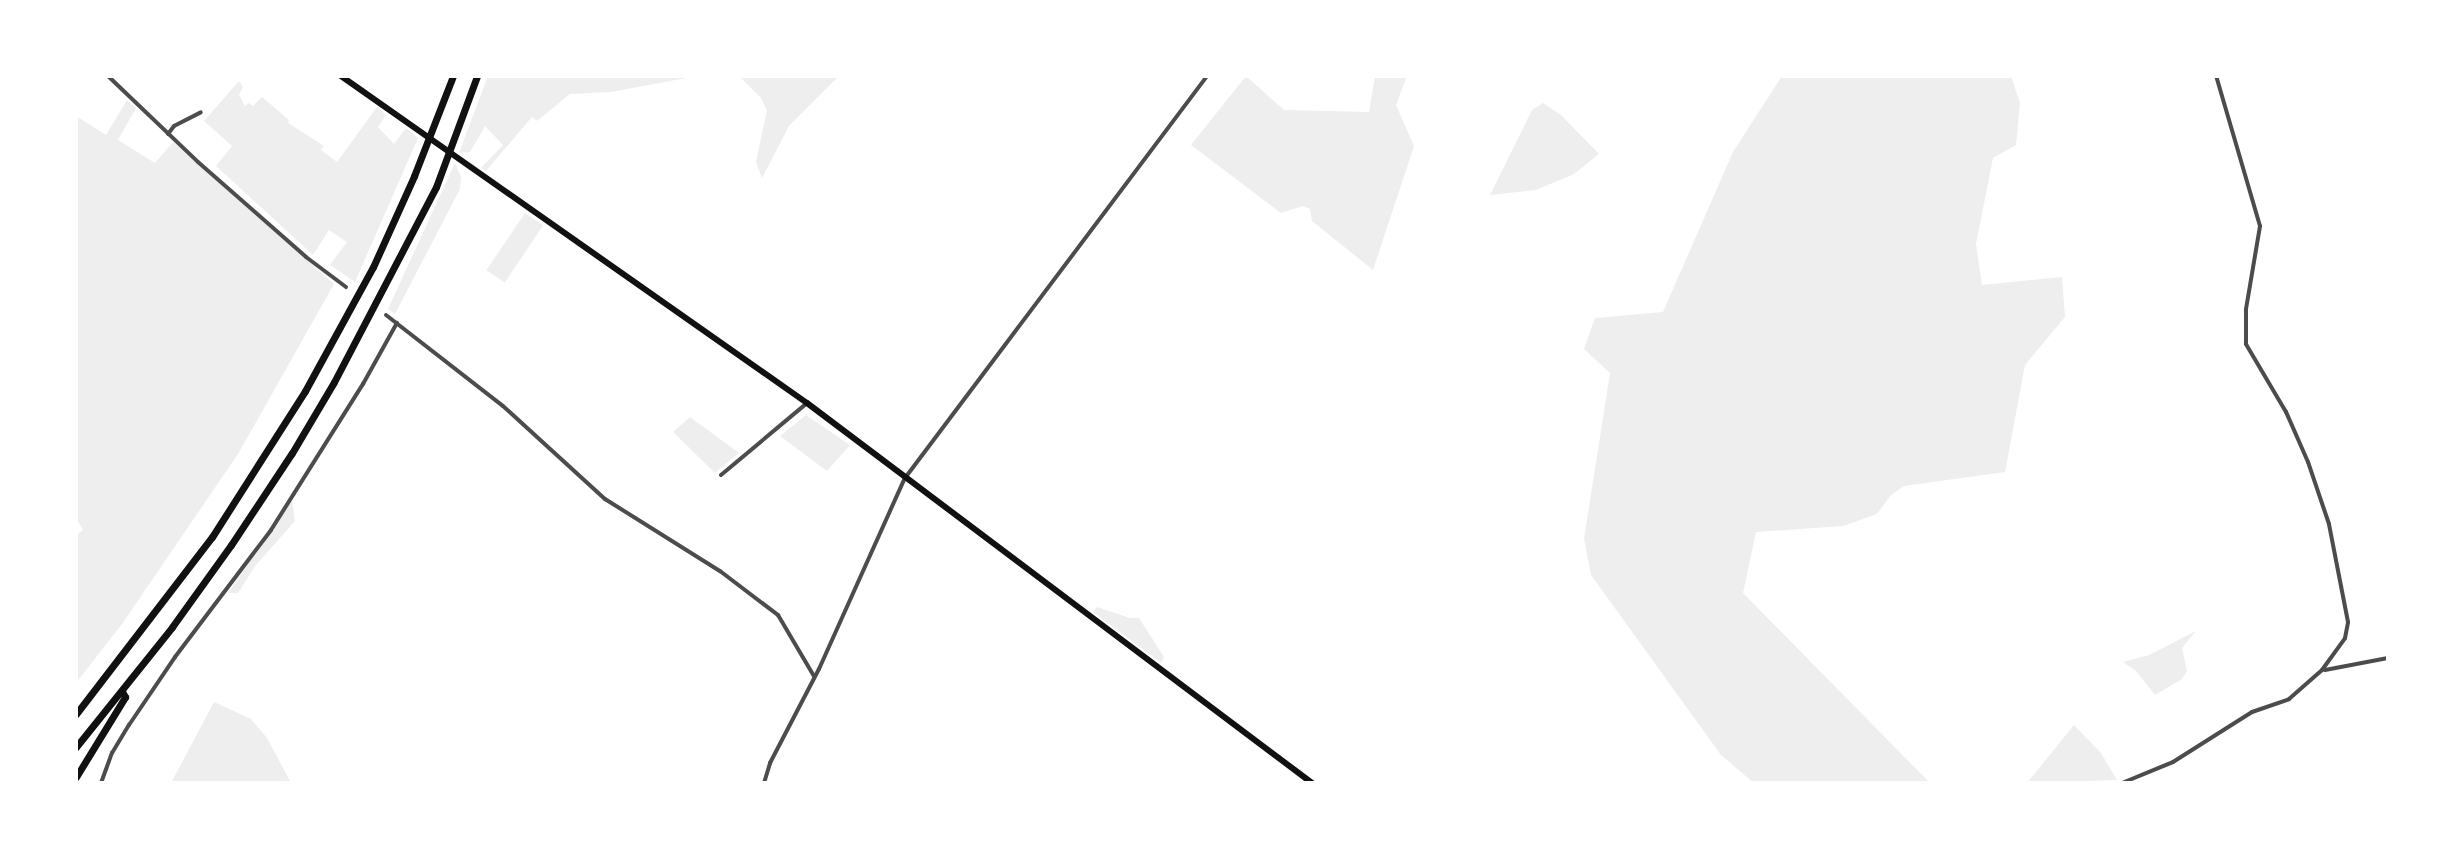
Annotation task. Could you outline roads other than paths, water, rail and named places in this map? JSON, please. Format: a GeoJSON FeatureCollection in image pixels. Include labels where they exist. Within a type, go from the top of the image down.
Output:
{"type":"FeatureCollection","features":[{"type":"Feature","properties":{"kind":"highway"},"geometry":{"type":"LineString","coordinates":[[76,714],[176,588],[260,465],[353,304],[414,176],[453,76]]}},
{"type":"Feature","properties":{"kind":"highway"},"geometry":{"type":"LineString","coordinates":[[76,747],[122,691],[231,545],[292,453],[334,382],[436,187],[477,76]]}},
{"type":"Feature","properties":{"kind":"highway"},"geometry":{"type":"LineString","coordinates":[[76,777],[125,697],[122,691]]}},
{"type":"Feature","properties":{"kind":"main road"},"geometry":{"type":"LineString","coordinates":[[341,76],[807,403],[1312,783]]}},
{"type":"Feature","properties":{"kind":"street"},"geometry":{"type":"LineString","coordinates":[[108,76],[306,257],[346,287]]}},
{"type":"Feature","properties":{"kind":"street"},"geometry":{"type":"LineString","coordinates":[[764,783],[770,763],[814,676],[905,478],[1207,76]]}},
{"type":"Feature","properties":{"kind":"street"},"geometry":{"type":"LineString","coordinates":[[2122,783],[2173,762],[2252,712],[2289,699],[2322,670],[2345,638],[2347,605],[2329,524],[2308,462],[2286,412],[2246,344],[2246,309],[2260,226],[2216,76]]}},
{"type":"Feature","properties":{"kind":"street"},"geometry":{"type":"LineString","coordinates":[[168,134],[174,126],[201,112]]}},
{"type":"Feature","properties":{"kind":"street"},"geometry":{"type":"LineString","coordinates":[[386,315],[503,406],[605,499],[720,571],[778,615],[814,676]]}},
{"type":"Feature","properties":{"kind":"street"},"geometry":{"type":"LineString","coordinates":[[101,783],[112,753],[129,725],[175,657],[271,530],[363,384],[397,323]]}},
{"type":"Feature","properties":{"kind":"street"},"geometry":{"type":"LineString","coordinates":[[721,475],[807,403]]}},
{"type":"Feature","properties":{"kind":"street"},"geometry":{"type":"LineString","coordinates":[[2322,670],[2388,658]]}}]}
